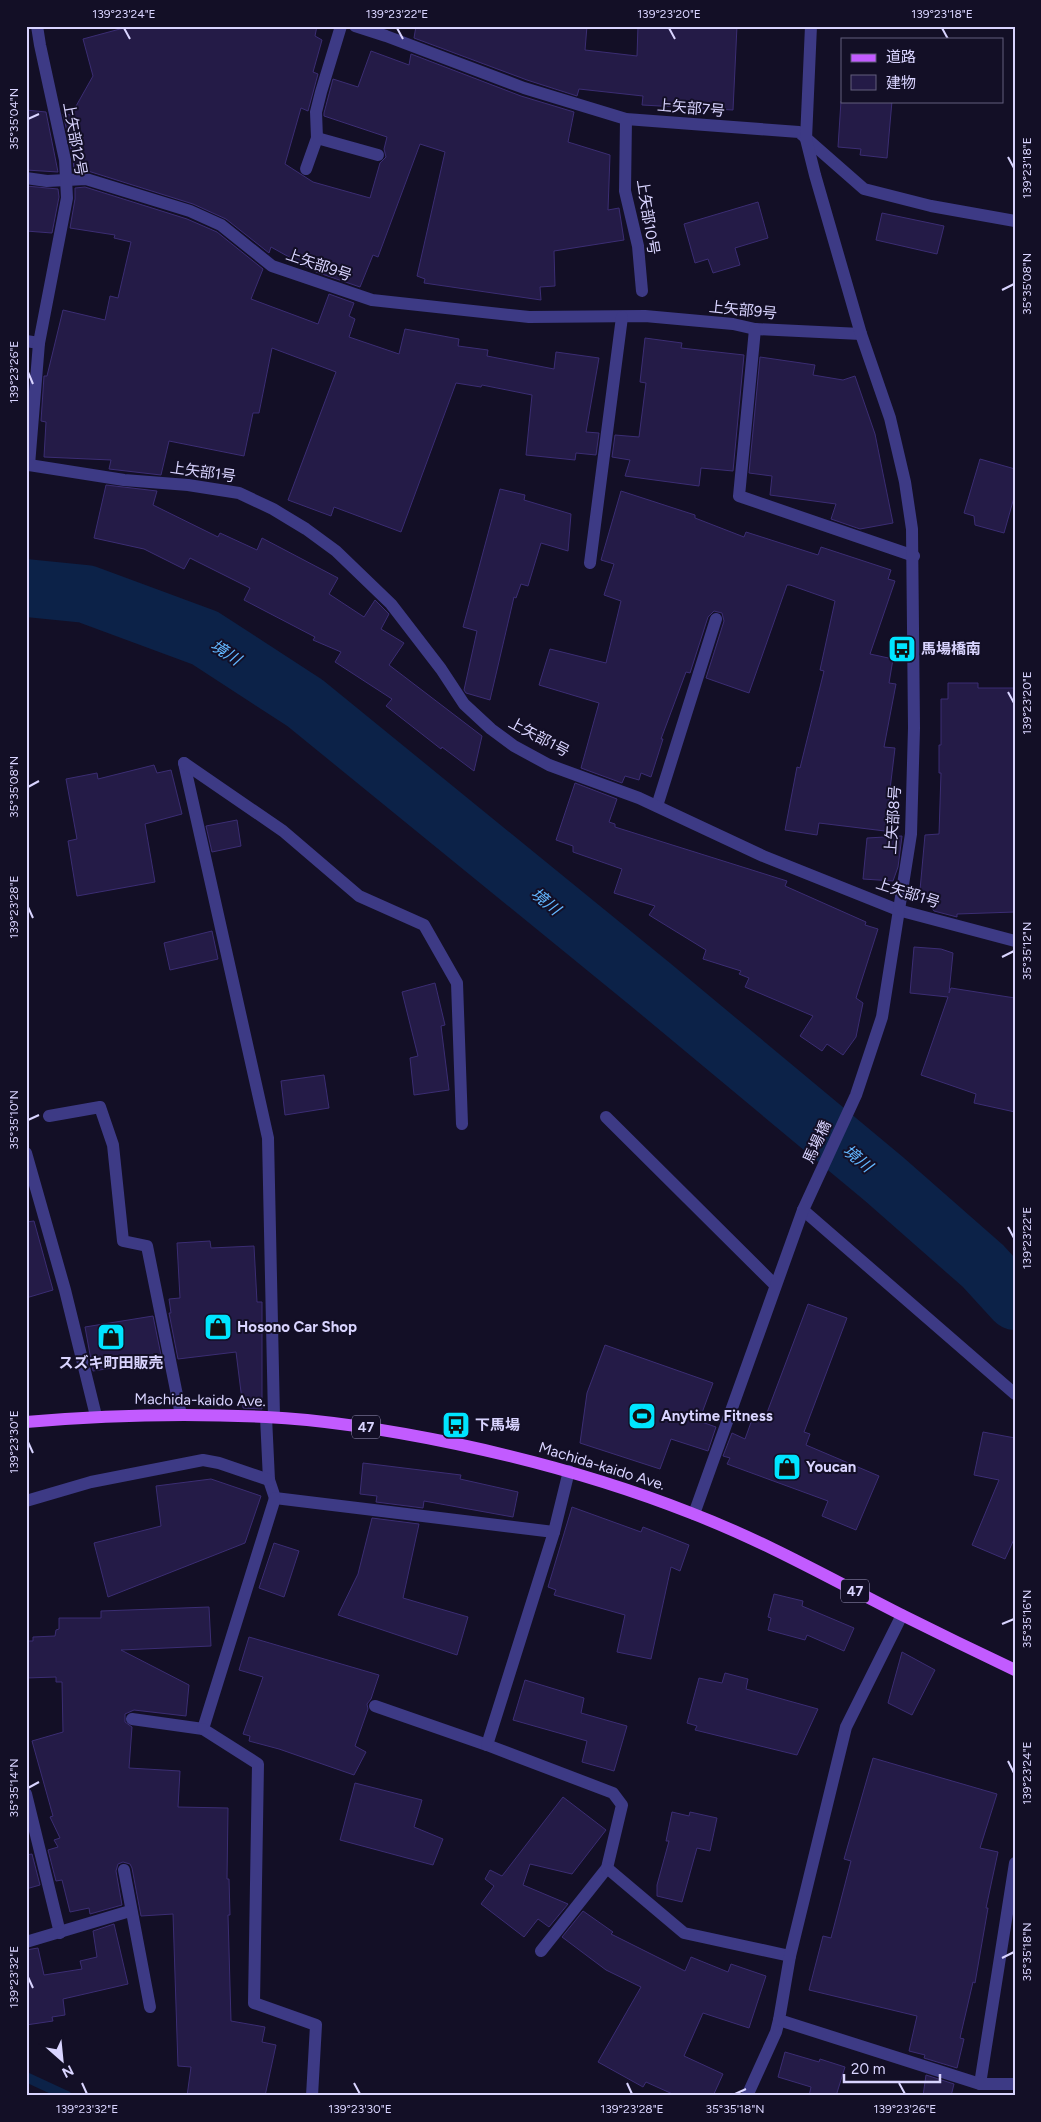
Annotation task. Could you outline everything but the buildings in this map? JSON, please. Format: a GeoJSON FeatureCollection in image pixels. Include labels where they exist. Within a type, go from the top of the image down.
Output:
{"type":"FeatureCollection","features":[{"type":"Feature","properties":{"kind":"main road","name":"Machida-kaido Ave."},"geometry":{"type":"LineString","coordinates":[[26,1422],[96,1416],[270,1417],[357,1425],[415,1435],[530,1460],[569,1471],[694,1514],[799,1561],[902,1615],[1015,1670]]}},
{"type":"Feature","properties":{"kind":"street","name":"上矢部12号"},"geometry":{"type":"LineString","coordinates":[[28,466],[33,342],[64,219],[67,180],[65,160],[37,26]]}},
{"type":"Feature","properties":{"kind":"street"},"geometry":{"type":"LineString","coordinates":[[306,169],[317,138],[318,105],[341,26]]}},
{"type":"Feature","properties":{"kind":"street","name":"上矢部7号"},"geometry":{"type":"LineString","coordinates":[[355,26],[387,31],[524,88],[626,119],[799,132],[864,189],[930,206],[1015,221]]}},
{"type":"Feature","properties":{"kind":"street","name":"上矢部8号"},"geometry":{"type":"LineString","coordinates":[[811,26],[806,139],[862,334],[890,418],[906,491],[914,556],[914,728],[911,834],[882,1017],[853,1102]]}},
{"type":"Feature","properties":{"kind":"street","name":"上矢部10号"},"geometry":{"type":"LineString","coordinates":[[626,119],[625,191],[638,246],[642,290]]}},
{"type":"Feature","properties":{"kind":"street"},"geometry":{"type":"LineString","coordinates":[[317,138],[378,154]]}},
{"type":"Feature","properties":{"kind":"street","name":"上矢部9号"},"geometry":{"type":"LineString","coordinates":[[26,178],[47,181],[86,179],[190,212],[221,225],[272,266],[372,300],[529,317],[664,318],[733,324],[755,329],[862,334]]}},
{"type":"Feature","properties":{"kind":"street"},"geometry":{"type":"LineString","coordinates":[[590,563],[622,317]]}},
{"type":"Feature","properties":{"kind":"street"},"geometry":{"type":"LineString","coordinates":[[755,329],[739,496],[914,556]]}},
{"type":"Feature","properties":{"kind":"street","name":"上矢部1号"},"geometry":{"type":"LineString","coordinates":[[28,466],[124,480],[188,485],[240,493],[273,509],[306,529],[336,551],[391,604],[441,669],[464,704],[491,730],[514,746],[550,765],[639,798],[763,856],[898,910],[1015,941]]}},
{"type":"Feature","properties":{"kind":"street"},"geometry":{"type":"LineString","coordinates":[[656,806],[716,619]]}},
{"type":"Feature","properties":{"kind":"street"},"geometry":{"type":"LineString","coordinates":[[203,1728],[275,1498],[270,1480],[268,1138],[184,763],[283,831],[360,896],[424,925],[457,983],[462,1124]]}},
{"type":"Feature","properties":{"kind":"street","name":"馬場橋"},"geometry":{"type":"LineString","coordinates":[[694,1514],[803,1210],[853,1102]]}},
{"type":"Feature","properties":{"kind":"street"},"geometry":{"type":"LineString","coordinates":[[48,1116],[100,1107],[113,1145],[123,1241],[147,1246],[181,1415]]}},
{"type":"Feature","properties":{"kind":"street"},"geometry":{"type":"LineString","coordinates":[[606,1117],[775,1284]]}},
{"type":"Feature","properties":{"kind":"street"},"geometry":{"type":"LineString","coordinates":[[26,1153],[65,1290],[96,1416]]}},
{"type":"Feature","properties":{"kind":"street"},"geometry":{"type":"LineString","coordinates":[[803,1210],[1015,1394]]}},
{"type":"Feature","properties":{"kind":"street"},"geometry":{"type":"LineString","coordinates":[[26,1502],[91,1482],[203,1460],[219,1463],[270,1480]]}},
{"type":"Feature","properties":{"kind":"street"},"geometry":{"type":"LineString","coordinates":[[486,1744],[554,1532],[569,1471]]}},
{"type":"Feature","properties":{"kind":"street"},"geometry":{"type":"LineString","coordinates":[[275,1498],[554,1532]]}},
{"type":"Feature","properties":{"kind":"street"},"geometry":{"type":"LineString","coordinates":[[747,2096],[776,2032],[790,1956],[846,1727],[902,1615]]}},
{"type":"Feature","properties":{"kind":"street"},"geometry":{"type":"LineString","coordinates":[[376,1706],[486,1744],[613,1793],[622,1805],[607,1868],[541,1951]]}},
{"type":"Feature","properties":{"kind":"street"},"geometry":{"type":"LineString","coordinates":[[132,1719],[203,1728],[258,1764],[254,2003],[316,2025],[312,2096]]}},
{"type":"Feature","properties":{"kind":"street"},"geometry":{"type":"LineString","coordinates":[[26,1794],[60,1934]]}},
{"type":"Feature","properties":{"kind":"street"},"geometry":{"type":"LineString","coordinates":[[978,2090],[1015,1863]]}},
{"type":"Feature","properties":{"kind":"street"},"geometry":{"type":"LineString","coordinates":[[607,1868],[684,1933],[790,1956]]}},
{"type":"Feature","properties":{"kind":"street"},"geometry":{"type":"LineString","coordinates":[[124,1870],[130,1911],[150,2007]]}},
{"type":"Feature","properties":{"kind":"street"},"geometry":{"type":"LineString","coordinates":[[26,1942],[60,1934],[130,1911]]}},
{"type":"Feature","properties":{"kind":"street"},"geometry":{"type":"LineString","coordinates":[[779,2020],[978,2090],[1015,2084]]}},
{"type":"Feature","properties":{"kind":"waterway","name":"境川"},"geometry":{"type":"LineString","coordinates":[[26,588],[86,594],[205,638],[305,703],[651,985],[884,1179],[983,1266],[1015,1301]]}},
{"type":"Feature","properties":{"kind":"waterway"},"geometry":{"type":"LineString","coordinates":[[26,2077],[67,2096]]}},
{"type":"Feature","properties":{"kind":"place","name":"馬場橋南"},"geometry":{"type":"Point","coordinates":[902,649]}},
{"type":"Feature","properties":{"kind":"place","name":"Hosono Car Shop"},"geometry":{"type":"Point","coordinates":[218,1327]}},
{"type":"Feature","properties":{"kind":"place","name":"スズキ町田販売"},"geometry":{"type":"Point","coordinates":[111,1337]}},
{"type":"Feature","properties":{"kind":"place","name":"Anytime Fitness"},"geometry":{"type":"Point","coordinates":[642,1416]}},
{"type":"Feature","properties":{"kind":"place","name":"下馬場"},"geometry":{"type":"Point","coordinates":[456,1425]}},
{"type":"Feature","properties":{"kind":"place","name":"Youcan"},"geometry":{"type":"Point","coordinates":[787,1467]}}]}
